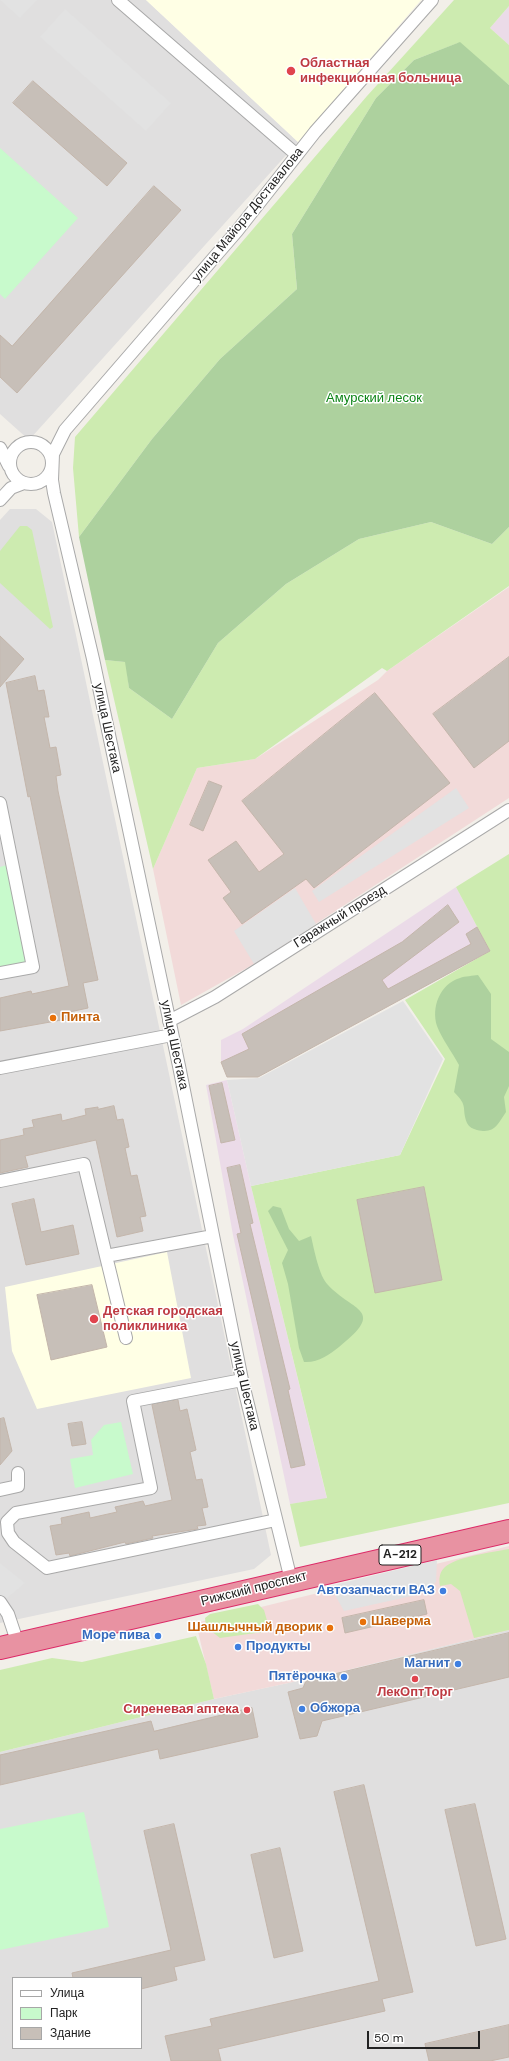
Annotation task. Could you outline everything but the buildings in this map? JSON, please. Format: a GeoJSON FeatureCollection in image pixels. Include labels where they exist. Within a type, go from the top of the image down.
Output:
{"type":"FeatureCollection","features":[{"type":"Feature","properties":{"kind":"highway","name":"Рижский проспект"},"geometry":{"type":"LineString","coordinates":[[9,1646],[509,1531]]}},
{"type":"Feature","properties":{"kind":"street"},"geometry":{"type":"LineString","coordinates":[[118,0],[297,155]]}},
{"type":"Feature","properties":{"kind":"street","name":"улица Майора Доставалова"},"geometry":{"type":"LineString","coordinates":[[52,464],[57,445],[65,430],[237,231],[297,155],[432,0]]}},
{"type":"Feature","properties":{"kind":"street","name":"улица Майора Доставалова"},"geometry":{"type":"LineString","coordinates":[[36,442],[47,439],[65,430]]}},
{"type":"Feature","properties":{"kind":"street"},"geometry":{"type":"LineString","coordinates":[[36,442],[48,450],[52,464],[47,477],[29,484],[15,486],[2,498],[10,484],[12,452],[16,447],[22,443],[36,442]]}},
{"type":"Feature","properties":{"kind":"street"},"geometry":{"type":"LineString","coordinates":[[0,445],[16,447]]}},
{"type":"Feature","properties":{"kind":"street"},"geometry":{"type":"LineString","coordinates":[[0,448],[15,478],[29,484]]}},
{"type":"Feature","properties":{"kind":"street","name":"улица Шестака"},"geometry":{"type":"LineString","coordinates":[[52,464],[52,480],[93,659],[172,1035],[242,1380],[291,1580]]}},
{"type":"Feature","properties":{"kind":"street","name":"улица Шестака"},"geometry":{"type":"LineString","coordinates":[[29,484],[43,489],[59,510]]}},
{"type":"Feature","properties":{"kind":"street"},"geometry":{"type":"LineString","coordinates":[[0,803],[5,858],[33,967],[0,973]]}},
{"type":"Feature","properties":{"kind":"street","name":"Гаражный проезд"},"geometry":{"type":"LineString","coordinates":[[169,1021],[215,996],[509,810]]}},
{"type":"Feature","properties":{"kind":"street"},"geometry":{"type":"LineString","coordinates":[[0,1068],[172,1035]]}},
{"type":"Feature","properties":{"kind":"street"},"geometry":{"type":"LineString","coordinates":[[0,1181],[84,1164],[126,1338]]}},
{"type":"Feature","properties":{"kind":"street"},"geometry":{"type":"LineString","coordinates":[[106,1256],[213,1236]]}},
{"type":"Feature","properties":{"kind":"street"},"geometry":{"type":"LineString","coordinates":[[242,1380],[133,1401],[151,1488],[16,1513],[7,1522],[8,1534],[14,1542],[47,1568],[276,1520]]}},
{"type":"Feature","properties":{"kind":"street"},"geometry":{"type":"LineString","coordinates":[[0,1490],[18,1486],[18,1473]]}},
{"type":"Feature","properties":{"kind":"street"},"geometry":{"type":"LineString","coordinates":[[0,1602],[8,1614],[9,1646]]}},
{"type":"Feature","properties":{"kind":"shaded area"},"geometry":{"type":"Polygon","coordinates":[[[0,0],[146,0],[298,142],[29,440],[0,414],[0,0]]]}},
{"type":"Feature","properties":{"kind":"shaded area"},"geometry":{"type":"Polygon","coordinates":[[[0,0],[37,0],[20,18],[0,0]]]}},
{"type":"Feature","properties":{"kind":"shaded area","name":"Областная инфекционная больница"},"geometry":{"type":"Polygon","coordinates":[[[146,0],[421,0],[298,142],[146,0]]]}},
{"type":"Feature","properties":{"kind":"shaded area"},"geometry":{"type":"Polygon","coordinates":[[[509,6],[509,45],[490,28],[509,6]]]}},
{"type":"Feature","properties":{"kind":"shaded area"},"geometry":{"type":"Polygon","coordinates":[[[65,9],[171,103],[146,131],[40,37],[65,9]]]}},
{"type":"Feature","properties":{"kind":"shaded area"},"geometry":{"type":"Polygon","coordinates":[[[10,509],[36,509],[52,522],[271,1555],[254,1569],[0,1623],[0,520],[10,509]]]}},
{"type":"Feature","properties":{"kind":"shaded area"},"geometry":{"type":"Polygon","coordinates":[[[509,587],[509,798],[254,964],[181,1005],[153,869],[197,768],[255,759],[378,680],[387,671],[509,587]]]}},
{"type":"Feature","properties":{"kind":"shaded area"},"geometry":{"type":"Polygon","coordinates":[[[456,788],[469,808],[319,902],[312,891],[456,788]]]}},
{"type":"Feature","properties":{"kind":"shaded area"},"geometry":{"type":"Polygon","coordinates":[[[456,887],[490,951],[258,1077],[227,1077],[221,1062],[221,1040],[243,1029],[456,887]]]}},
{"type":"Feature","properties":{"kind":"shaded area"},"geometry":{"type":"Polygon","coordinates":[[[295,888],[316,924],[254,964],[234,931],[295,888]]]}},
{"type":"Feature","properties":{"kind":"shaded area"},"geometry":{"type":"Polygon","coordinates":[[[403,1001],[443,1059],[400,1155],[251,1186],[227,1080],[259,1078],[403,1001]]]}},
{"type":"Feature","properties":{"kind":"shaded area"},"geometry":{"type":"Polygon","coordinates":[[[227,1080],[251,1186],[327,1499],[290,1504],[233,1235],[206,1085],[227,1080]]]}},
{"type":"Feature","properties":{"kind":"shaded area","name":"Детская городская поликлиника"},"geometry":{"type":"Polygon","coordinates":[[[167,1252],[191,1378],[37,1409],[12,1351],[5,1287],[167,1252]]]}},
{"type":"Feature","properties":{"kind":"shaded area"},"geometry":{"type":"Polygon","coordinates":[[[509,1546],[509,1630],[339,1672],[214,1699],[196,1623],[509,1546]]]}},
{"type":"Feature","properties":{"kind":"shaded area"},"geometry":{"type":"Polygon","coordinates":[[[437,1560],[436,1582],[428,1590],[416,1595],[344,1611],[330,1586],[437,1560]]]}},
{"type":"Feature","properties":{"kind":"shaded area"},"geometry":{"type":"Polygon","coordinates":[[[0,1563],[25,1583],[0,1604],[0,1563]]]}},
{"type":"Feature","properties":{"kind":"shaded area"},"geometry":{"type":"Polygon","coordinates":[[[509,1630],[509,2061],[0,2061],[0,1752],[214,1699],[339,1672],[509,1630]]]}},
{"type":"Feature","properties":{"kind":"green space"},"geometry":{"type":"Polygon","coordinates":[[[454,0],[509,0],[509,6],[490,28],[509,45],[509,85],[458,43],[414,60],[376,98],[292,234],[297,289],[220,359],[152,439],[79,537],[73,468],[75,437],[367,96],[454,0]]]}},
{"type":"Feature","properties":{"kind":"green space","name":"Амурский лесок"},"geometry":{"type":"Polygon","coordinates":[[[460,42],[509,85],[509,527],[492,544],[431,522],[359,539],[286,584],[218,643],[172,719],[129,688],[125,662],[105,660],[79,537],[152,439],[220,359],[297,289],[292,234],[376,98],[414,60],[460,42]]]}},
{"type":"Feature","properties":{"kind":"green space"},"geometry":{"type":"Polygon","coordinates":[[[0,148],[78,218],[5,299],[0,294],[0,148]]]}},
{"type":"Feature","properties":{"kind":"green space"},"geometry":{"type":"Polygon","coordinates":[[[431,522],[492,544],[509,527],[509,586],[387,671],[382,668],[255,759],[197,768],[153,869],[105,660],[126,662],[129,688],[172,719],[218,643],[286,584],[359,539],[431,522]]]}},
{"type":"Feature","properties":{"kind":"green space"},"geometry":{"type":"Polygon","coordinates":[[[20,526],[27,526],[32,530],[53,627],[50,629],[0,583],[0,551],[20,526]]]}},
{"type":"Feature","properties":{"kind":"green space"},"geometry":{"type":"Polygon","coordinates":[[[509,854],[509,1503],[300,1547],[290,1504],[327,1498],[251,1186],[400,1155],[445,1059],[405,1000],[490,951],[456,887],[509,854]]]}},
{"type":"Feature","properties":{"kind":"green space"},"geometry":{"type":"Polygon","coordinates":[[[7,865],[28,964],[0,969],[0,867],[7,865]]]}},
{"type":"Feature","properties":{"kind":"green space"},"geometry":{"type":"Polygon","coordinates":[[[478,975],[491,994],[491,1039],[509,1052],[509,1086],[504,1097],[506,1112],[498,1124],[488,1131],[474,1129],[467,1123],[462,1101],[454,1092],[459,1065],[442,1036],[435,1019],[436,1004],[442,991],[447,985],[460,978],[478,975]]]}},
{"type":"Feature","properties":{"kind":"green space"},"geometry":{"type":"Polygon","coordinates":[[[273,1206],[281,1208],[289,1229],[299,1241],[311,1236],[317,1262],[325,1281],[338,1294],[355,1306],[361,1312],[363,1318],[361,1325],[353,1335],[331,1353],[314,1361],[304,1362],[299,1348],[288,1284],[282,1263],[288,1250],[268,1211],[273,1206]]]}},
{"type":"Feature","properties":{"kind":"green space"},"geometry":{"type":"Polygon","coordinates":[[[121,1422],[133,1474],[75,1488],[70,1459],[93,1455],[91,1440],[104,1425],[121,1422]]]}},
{"type":"Feature","properties":{"kind":"green space"},"geometry":{"type":"Polygon","coordinates":[[[509,1549],[509,1630],[474,1638],[460,1591],[451,1584],[440,1586],[440,1574],[444,1568],[456,1561],[509,1549]]]}},
{"type":"Feature","properties":{"kind":"green space"},"geometry":{"type":"Polygon","coordinates":[[[258,1604],[264,1610],[270,1631],[220,1638],[206,1627],[205,1618],[210,1614],[258,1604]]]}},
{"type":"Feature","properties":{"kind":"green space"},"geometry":{"type":"Polygon","coordinates":[[[196,1636],[206,1664],[214,1699],[0,1752],[0,1670],[52,1658],[82,1662],[196,1636]]]}},
{"type":"Feature","properties":{"kind":"green space"},"geometry":{"type":"Polygon","coordinates":[[[84,1812],[109,1927],[0,1950],[0,1829],[84,1812]]]}},
{"type":"Feature","properties":{"kind":"place","name":"Областная инфекционная больница"},"geometry":{"type":"Point","coordinates":[291,71]}},
{"type":"Feature","properties":{"kind":"place","name":"Пинта"},"geometry":{"type":"Point","coordinates":[53,1018]}},
{"type":"Feature","properties":{"kind":"place","name":"Детская городская поликлиника"},"geometry":{"type":"Point","coordinates":[94,1319]}},
{"type":"Feature","properties":{"kind":"place","name":"Автозапчасти ВАЗ"},"geometry":{"type":"Point","coordinates":[443,1591]}},
{"type":"Feature","properties":{"kind":"place","name":"Шаверма"},"geometry":{"type":"Point","coordinates":[363,1622]}},
{"type":"Feature","properties":{"kind":"place","name":"Шашлычный дворик"},"geometry":{"type":"Point","coordinates":[330,1628]}},
{"type":"Feature","properties":{"kind":"place","name":"Море пива"},"geometry":{"type":"Point","coordinates":[158,1636]}},
{"type":"Feature","properties":{"kind":"place","name":"Продукты"},"geometry":{"type":"Point","coordinates":[238,1647]}},
{"type":"Feature","properties":{"kind":"place","name":"Магнит"},"geometry":{"type":"Point","coordinates":[458,1664]}},
{"type":"Feature","properties":{"kind":"place","name":"Пятёрочка"},"geometry":{"type":"Point","coordinates":[344,1677]}},
{"type":"Feature","properties":{"kind":"place","name":"ЛекОптТорг"},"geometry":{"type":"Point","coordinates":[415,1679]}},
{"type":"Feature","properties":{"kind":"place","name":"Обжора"},"geometry":{"type":"Point","coordinates":[302,1709]}},
{"type":"Feature","properties":{"kind":"place","name":"Сиреневая аптека"},"geometry":{"type":"Point","coordinates":[247,1710]}}]}
